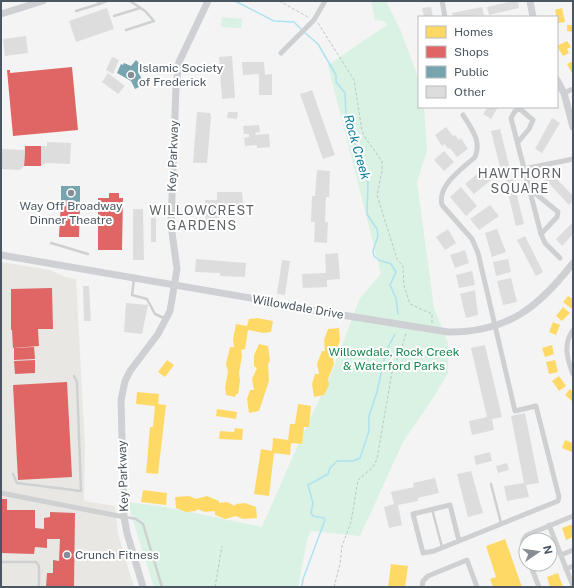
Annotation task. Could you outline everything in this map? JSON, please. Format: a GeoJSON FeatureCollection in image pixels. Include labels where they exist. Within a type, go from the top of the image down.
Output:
{"type":"FeatureCollection","features":[{"type":"Feature","properties":{"kind":"street"},"geometry":{"type":"LineString","coordinates":[[1,14],[43,1]]}},
{"type":"Feature","properties":{"kind":"street","name":"Key Parkway"},"geometry":{"type":"LineString","coordinates":[[143,587],[127,533],[124,517],[120,412],[123,389],[132,367],[158,334],[170,311],[176,286],[177,269],[171,225],[176,87],[179,62],[208,1]]}},
{"type":"Feature","properties":{"kind":"street"},"geometry":{"type":"LineString","coordinates":[[281,53],[314,20],[325,1]]}},
{"type":"Feature","properties":{"kind":"street"},"geometry":{"type":"LineString","coordinates":[[442,1],[445,16]]}},
{"type":"Feature","properties":{"kind":"street"},"geometry":{"type":"LineString","coordinates":[[530,1],[533,16]]}},
{"type":"Feature","properties":{"kind":"street"},"geometry":{"type":"LineString","coordinates":[[558,82],[564,93],[573,127]]}},
{"type":"Feature","properties":{"kind":"street"},"geometry":{"type":"LineString","coordinates":[[564,93],[573,89]]}},
{"type":"Feature","properties":{"kind":"street"},"geometry":{"type":"LineString","coordinates":[[518,142],[529,129],[533,120],[531,116],[517,109],[512,118],[524,169],[541,234],[546,243],[560,258]]}},
{"type":"Feature","properties":{"kind":"street"},"geometry":{"type":"LineString","coordinates":[[459,541],[450,505],[413,514],[423,553],[442,548],[558,501],[536,406],[515,411],[478,253],[472,239],[442,205],[440,198],[444,187],[475,157],[478,151],[476,135],[462,115]]}},
{"type":"Feature","properties":{"kind":"street"},"geometry":{"type":"LineString","coordinates":[[524,169],[573,159]]}},
{"type":"Feature","properties":{"kind":"street"},"geometry":{"type":"LineString","coordinates":[[530,189],[558,212],[557,217],[541,234]]}},
{"type":"Feature","properties":{"kind":"street","name":"Willowdale Drive"},"geometry":{"type":"LineString","coordinates":[[1,256],[448,332],[470,332],[496,326],[512,320],[538,301],[558,283],[573,263]]}},
{"type":"Feature","properties":{"kind":"street"},"geometry":{"type":"LineString","coordinates":[[573,330],[567,338],[566,347],[567,357],[573,374]]}},
{"type":"Feature","properties":{"kind":"street"},"geometry":{"type":"LineString","coordinates":[[1,494],[124,517]]}},
{"type":"Feature","properties":{"kind":"street"},"geometry":{"type":"LineString","coordinates":[[532,532],[573,516]]}},
{"type":"Feature","properties":{"kind":"street"},"geometry":{"type":"LineString","coordinates":[[549,525],[573,586]]}},
{"type":"Feature","properties":{"kind":"street"},"geometry":{"type":"LineString","coordinates":[[561,555],[573,550]]}},
{"type":"Feature","properties":{"kind":"street"},"geometry":{"type":"LineString","coordinates":[[422,587],[423,581],[428,576],[467,560],[477,587]]}},
{"type":"Feature","properties":{"kind":"street"},"geometry":{"type":"LineString","coordinates":[[566,569],[573,566]]}},
{"type":"Feature","properties":{"kind":"street"},"geometry":{"type":"LineString","coordinates":[[533,572],[539,587]]}},
{"type":"Feature","properties":{"kind":"lane"},"geometry":{"type":"LineString","coordinates":[[76,11],[98,2],[107,1]]}},
{"type":"Feature","properties":{"kind":"lane"},"geometry":{"type":"LineString","coordinates":[[126,30],[154,21],[141,8],[130,1]]}},
{"type":"Feature","properties":{"kind":"lane"},"geometry":{"type":"LineString","coordinates":[[114,16],[141,8]]}},
{"type":"Feature","properties":{"kind":"lane"},"geometry":{"type":"LineString","coordinates":[[51,243],[88,254]]}},
{"type":"Feature","properties":{"kind":"lane"},"geometry":{"type":"LineString","coordinates":[[134,278],[132,295],[147,299],[155,314],[166,319]]}},
{"type":"Feature","properties":{"kind":"lane"},"geometry":{"type":"LineString","coordinates":[[13,474],[17,483],[81,491],[77,382],[74,376]]}},
{"type":"Feature","properties":{"kind":"lane"},"geometry":{"type":"LineString","coordinates":[[491,484],[501,524]]}},
{"type":"Feature","properties":{"kind":"lane"},"geometry":{"type":"LineString","coordinates":[[432,509],[442,548]]}},
{"type":"Feature","properties":{"kind":"lane"},"geometry":{"type":"LineString","coordinates":[[124,517],[136,519],[143,524],[162,587]]}},
{"type":"Feature","properties":{"kind":"lane"},"geometry":{"type":"LineString","coordinates":[[1,562],[36,562],[39,566],[39,587]]}},
{"type":"Feature","properties":{"kind":"path"},"geometry":{"type":"LineString","coordinates":[[279,1],[312,19]]}},
{"type":"Feature","properties":{"kind":"path"},"geometry":{"type":"LineString","coordinates":[[316,22],[320,25],[354,80],[362,131],[382,161],[382,171],[377,195],[396,259],[403,266],[404,286],[410,304],[432,314],[431,329]]}},
{"type":"Feature","properties":{"kind":"path"},"geometry":{"type":"LineString","coordinates":[[334,587],[340,564],[342,546],[350,522],[358,480],[373,467],[377,459],[392,372],[405,339],[407,325]]}},
{"type":"Feature","properties":{"kind":"path"},"geometry":{"type":"LineString","coordinates":[[215,587],[222,546]]}},
{"type":"Feature","properties":{"kind":"shaded area"},"geometry":{"type":"Polygon","coordinates":[[[1,262],[50,270],[65,277],[76,279],[85,446],[84,501],[115,506],[118,534],[134,587],[1,587],[1,262]]]}},
{"type":"Feature","properties":{"kind":"green space","name":"Willowdale, Rock Creek & Waterford Parks"},"geometry":{"type":"Polygon","coordinates":[[[371,1],[386,1],[400,29],[418,77],[418,108],[424,108],[427,151],[417,182],[434,308],[448,343],[448,373],[403,442],[360,536],[311,531],[307,540],[298,587],[154,587],[127,502],[166,507],[262,527],[331,374],[360,298],[381,274],[328,65],[387,25],[384,21],[375,20],[371,1]]]}},
{"type":"Feature","properties":{"kind":"green space"},"geometry":{"type":"Polygon","coordinates":[[[222,17],[242,19],[241,28],[221,27],[222,17]]]}},
{"type":"Feature","properties":{"kind":"building: Homes"},"geometry":{"type":"Polygon","coordinates":[[[562,8],[565,22],[558,23],[558,16],[556,16],[555,10],[562,8]]]}},
{"type":"Feature","properties":{"kind":"building: Homes"},"geometry":{"type":"Polygon","coordinates":[[[567,25],[573,25],[573,32],[567,31],[567,25]]]}},
{"type":"Feature","properties":{"kind":"building: Homes"},"geometry":{"type":"Polygon","coordinates":[[[567,41],[571,47],[567,49],[569,53],[563,56],[558,46],[567,41]]]}},
{"type":"Feature","properties":{"kind":"building: Homes"},"geometry":{"type":"Polygon","coordinates":[[[573,61],[573,75],[567,64],[573,61]]]}},
{"type":"Feature","properties":{"kind":"building: Homes"},"geometry":{"type":"Polygon","coordinates":[[[568,296],[573,299],[572,309],[563,302],[568,296]]]}},
{"type":"Feature","properties":{"kind":"building: Homes"},"geometry":{"type":"Polygon","coordinates":[[[563,307],[570,313],[562,321],[556,316],[563,307]]]}},
{"type":"Feature","properties":{"kind":"building: Homes"},"geometry":{"type":"Polygon","coordinates":[[[257,318],[273,321],[271,332],[264,333],[248,330],[245,349],[241,350],[242,356],[239,373],[240,381],[238,394],[236,394],[235,397],[226,395],[225,388],[228,371],[226,364],[230,347],[234,347],[233,339],[236,324],[247,326],[249,319],[257,318]]]}},
{"type":"Feature","properties":{"kind":"building: Homes"},"geometry":{"type":"Polygon","coordinates":[[[553,322],[560,325],[556,335],[549,332],[553,322]]]}},
{"type":"Feature","properties":{"kind":"building: Homes"},"geometry":{"type":"Polygon","coordinates":[[[339,328],[340,341],[335,353],[332,354],[334,364],[328,379],[329,385],[324,395],[314,397],[312,384],[315,374],[319,374],[317,364],[322,351],[325,351],[324,340],[328,329],[339,328]]]}},
{"type":"Feature","properties":{"kind":"building: Homes"},"geometry":{"type":"Polygon","coordinates":[[[259,344],[268,346],[270,361],[268,364],[269,381],[259,411],[249,413],[247,399],[250,390],[254,390],[252,379],[257,368],[254,366],[254,355],[259,344]]]}},
{"type":"Feature","properties":{"kind":"building: Homes"},"geometry":{"type":"Polygon","coordinates":[[[552,345],[554,354],[545,357],[542,348],[552,345]]]}},
{"type":"Feature","properties":{"kind":"building: Homes"},"geometry":{"type":"Polygon","coordinates":[[[167,360],[174,365],[165,377],[158,372],[167,360]]]}},
{"type":"Feature","properties":{"kind":"building: Homes"},"geometry":{"type":"Polygon","coordinates":[[[555,360],[558,372],[549,374],[546,362],[555,360]]]}},
{"type":"Feature","properties":{"kind":"building: Homes"},"geometry":{"type":"Polygon","coordinates":[[[559,376],[566,386],[559,391],[552,381],[559,376]]]}},
{"type":"Feature","properties":{"kind":"building: Homes"},"geometry":{"type":"Polygon","coordinates":[[[570,389],[573,392],[573,402],[565,395],[570,389]]]}},
{"type":"Feature","properties":{"kind":"building: Homes"},"geometry":{"type":"Polygon","coordinates":[[[137,392],[159,394],[158,404],[166,405],[158,474],[146,473],[150,427],[153,427],[155,406],[136,404],[137,392]]]}},
{"type":"Feature","properties":{"kind":"building: Homes"},"geometry":{"type":"Polygon","coordinates":[[[298,404],[311,406],[309,427],[304,427],[302,444],[291,443],[290,455],[274,453],[269,496],[254,494],[261,449],[272,451],[273,438],[288,440],[290,424],[295,424],[298,404]]]}},
{"type":"Feature","properties":{"kind":"building: Homes"},"geometry":{"type":"Polygon","coordinates":[[[217,409],[237,412],[236,419],[216,416],[217,409]]]}},
{"type":"Feature","properties":{"kind":"building: Homes"},"geometry":{"type":"Polygon","coordinates":[[[235,428],[243,429],[242,440],[219,439],[220,431],[234,432],[235,428]]]}},
{"type":"Feature","properties":{"kind":"building: Homes"},"geometry":{"type":"Polygon","coordinates":[[[565,440],[573,443],[572,452],[562,448],[565,440]]]}},
{"type":"Feature","properties":{"kind":"building: Homes"},"geometry":{"type":"Polygon","coordinates":[[[143,490],[167,493],[166,505],[141,502],[143,490]]]}},
{"type":"Feature","properties":{"kind":"building: Homes"},"geometry":{"type":"Polygon","coordinates":[[[189,496],[196,499],[207,496],[219,501],[219,503],[227,502],[235,506],[236,504],[245,503],[256,507],[257,518],[243,519],[236,516],[225,519],[215,515],[215,511],[205,512],[197,509],[196,511],[186,512],[176,508],[175,497],[189,496]]]}},
{"type":"Feature","properties":{"kind":"building: Homes"},"geometry":{"type":"Polygon","coordinates":[[[573,524],[573,537],[566,540],[562,528],[573,524]]]}},
{"type":"Feature","properties":{"kind":"building: Homes"},"geometry":{"type":"Polygon","coordinates":[[[505,539],[522,587],[493,587],[490,579],[496,577],[486,546],[505,539]]]}},
{"type":"Feature","properties":{"kind":"building: Homes"},"geometry":{"type":"Polygon","coordinates":[[[391,564],[408,566],[405,587],[388,587],[391,564]]]}},
{"type":"Feature","properties":{"kind":"building: Homes"},"geometry":{"type":"Polygon","coordinates":[[[558,573],[563,587],[550,587],[547,577],[558,573]]]}},
{"type":"Feature","properties":{"kind":"building: Shops"},"geometry":{"type":"Polygon","coordinates":[[[72,67],[78,130],[13,136],[7,70],[10,70],[10,73],[72,67]]]}},
{"type":"Feature","properties":{"kind":"building: Shops"},"geometry":{"type":"Polygon","coordinates":[[[25,146],[41,146],[41,166],[24,166],[25,146]]]}},
{"type":"Feature","properties":{"kind":"building: Shops"},"geometry":{"type":"Polygon","coordinates":[[[109,193],[119,193],[119,198],[123,198],[122,250],[98,250],[98,198],[109,198],[109,193]]]}},
{"type":"Feature","properties":{"kind":"building: Shops"},"geometry":{"type":"Polygon","coordinates":[[[61,200],[80,202],[79,237],[59,237],[61,200]]]}},
{"type":"Feature","properties":{"kind":"building: Shops"},"geometry":{"type":"Polygon","coordinates":[[[52,288],[53,329],[38,329],[39,346],[13,348],[11,289],[52,288]]]}},
{"type":"Feature","properties":{"kind":"building: Shops"},"geometry":{"type":"Polygon","coordinates":[[[34,347],[35,359],[14,360],[14,348],[34,347]]]}},
{"type":"Feature","properties":{"kind":"building: Shops"},"geometry":{"type":"Polygon","coordinates":[[[35,360],[35,373],[15,374],[14,361],[35,360]]]}},
{"type":"Feature","properties":{"kind":"building: Shops"},"geometry":{"type":"Polygon","coordinates":[[[67,382],[72,477],[18,480],[13,385],[67,382]]]}},
{"type":"Feature","properties":{"kind":"building: Shops"},"geometry":{"type":"Polygon","coordinates":[[[1,499],[7,499],[7,510],[35,510],[35,528],[44,529],[44,518],[50,517],[50,512],[75,513],[74,587],[46,587],[47,573],[53,573],[53,560],[59,561],[60,539],[47,539],[47,548],[35,547],[34,554],[1,553],[1,499]]]}},
{"type":"Feature","properties":{"kind":"building: Public","name":"Islamic Society of Frederick"},"geometry":{"type":"Polygon","coordinates":[[[136,60],[144,68],[139,74],[145,84],[135,89],[131,81],[117,73],[121,64],[123,65],[124,63],[131,66],[136,60]]]}},
{"type":"Feature","properties":{"kind":"building: Public","name":"Way Off Broadway Dinner Theatre"},"geometry":{"type":"Polygon","coordinates":[[[61,186],[80,186],[80,202],[61,200],[61,186]]]}},
{"type":"Feature","properties":{"kind":"building: Other"},"geometry":{"type":"Polygon","coordinates":[[[518,1],[519,8],[489,15],[487,7],[518,1]]]}},
{"type":"Feature","properties":{"kind":"building: Other"},"geometry":{"type":"Polygon","coordinates":[[[431,7],[433,16],[424,16],[422,8],[431,7]]]}},
{"type":"Feature","properties":{"kind":"building: Other"},"geometry":{"type":"Polygon","coordinates":[[[482,7],[484,15],[453,16],[452,13],[482,7]]]}},
{"type":"Feature","properties":{"kind":"building: Other"},"geometry":{"type":"Polygon","coordinates":[[[107,8],[114,29],[76,42],[69,21],[107,8]]]}},
{"type":"Feature","properties":{"kind":"building: Other"},"geometry":{"type":"Polygon","coordinates":[[[26,36],[28,53],[5,56],[3,39],[26,36]]]}},
{"type":"Feature","properties":{"kind":"building: Other"},"geometry":{"type":"Polygon","coordinates":[[[232,56],[235,98],[222,99],[219,57],[232,56]]]}},
{"type":"Feature","properties":{"kind":"building: Other"},"geometry":{"type":"Polygon","coordinates":[[[112,57],[119,60],[113,74],[106,70],[112,57]]]}},
{"type":"Feature","properties":{"kind":"building: Other"},"geometry":{"type":"Polygon","coordinates":[[[242,62],[264,62],[265,75],[272,74],[272,95],[259,95],[259,74],[243,75],[242,62]]]}},
{"type":"Feature","properties":{"kind":"building: Other"},"geometry":{"type":"Polygon","coordinates":[[[108,73],[125,86],[118,94],[102,82],[108,73]]]}},
{"type":"Feature","properties":{"kind":"building: Other"},"geometry":{"type":"Polygon","coordinates":[[[312,90],[335,155],[323,159],[300,94],[312,90]]]}},
{"type":"Feature","properties":{"kind":"building: Other"},"geometry":{"type":"Polygon","coordinates":[[[487,108],[497,108],[491,119],[483,114],[487,108]]]}},
{"type":"Feature","properties":{"kind":"building: Other"},"geometry":{"type":"Polygon","coordinates":[[[197,112],[210,113],[211,116],[207,163],[193,163],[197,112]]]}},
{"type":"Feature","properties":{"kind":"building: Other"},"geometry":{"type":"Polygon","coordinates":[[[228,112],[238,112],[237,119],[227,118],[228,112]]]}},
{"type":"Feature","properties":{"kind":"building: Other"},"geometry":{"type":"Polygon","coordinates":[[[552,118],[560,123],[542,153],[535,149],[552,118]]]}},
{"type":"Feature","properties":{"kind":"building: Other"},"geometry":{"type":"Polygon","coordinates":[[[259,125],[260,132],[255,133],[256,135],[269,134],[270,147],[257,148],[257,145],[245,146],[244,138],[249,137],[249,134],[244,134],[243,126],[259,125]]]}},
{"type":"Feature","properties":{"kind":"building: Other"},"geometry":{"type":"Polygon","coordinates":[[[446,127],[453,136],[455,135],[459,140],[461,138],[468,149],[457,157],[445,144],[442,146],[435,135],[446,127]]]}},
{"type":"Feature","properties":{"kind":"building: Other"},"geometry":{"type":"Polygon","coordinates":[[[500,129],[510,169],[501,171],[491,131],[500,129]]]}},
{"type":"Feature","properties":{"kind":"building: Other"},"geometry":{"type":"Polygon","coordinates":[[[47,142],[71,143],[70,164],[47,163],[41,166],[41,146],[47,146],[47,142]]]}},
{"type":"Feature","properties":{"kind":"building: Other"},"geometry":{"type":"Polygon","coordinates":[[[1,149],[25,150],[24,166],[20,170],[1,169],[1,149]]]}},
{"type":"Feature","properties":{"kind":"building: Other"},"geometry":{"type":"Polygon","coordinates":[[[444,151],[454,162],[444,171],[434,160],[444,151]]]}},
{"type":"Feature","properties":{"kind":"building: Other"},"geometry":{"type":"Polygon","coordinates":[[[317,170],[330,171],[329,197],[326,197],[325,222],[328,222],[327,243],[314,242],[315,222],[311,222],[312,196],[315,196],[317,170]]]}},
{"type":"Feature","properties":{"kind":"building: Other"},"geometry":{"type":"Polygon","coordinates":[[[482,170],[491,180],[474,194],[465,184],[482,170]]]}},
{"type":"Feature","properties":{"kind":"building: Other"},"geometry":{"type":"Polygon","coordinates":[[[551,173],[573,196],[573,201],[569,205],[545,179],[551,173]]]}},
{"type":"Feature","properties":{"kind":"building: Other"},"geometry":{"type":"Polygon","coordinates":[[[513,179],[524,224],[516,226],[505,181],[513,179]]]}},
{"type":"Feature","properties":{"kind":"building: Other"},"geometry":{"type":"Polygon","coordinates":[[[461,187],[477,206],[466,216],[450,197],[461,187]]]}},
{"type":"Feature","properties":{"kind":"building: Other"},"geometry":{"type":"Polygon","coordinates":[[[217,192],[242,192],[243,205],[219,206],[219,226],[206,226],[205,200],[217,200],[217,192]]]}},
{"type":"Feature","properties":{"kind":"building: Other"},"geometry":{"type":"Polygon","coordinates":[[[490,205],[499,216],[479,230],[470,219],[490,205]]]}},
{"type":"Feature","properties":{"kind":"building: Other"},"geometry":{"type":"Polygon","coordinates":[[[152,206],[157,206],[156,217],[151,216],[152,206]]]}},
{"type":"Feature","properties":{"kind":"building: Other"},"geometry":{"type":"Polygon","coordinates":[[[133,209],[143,209],[144,260],[133,260],[133,209]]]}},
{"type":"Feature","properties":{"kind":"building: Other"},"geometry":{"type":"Polygon","coordinates":[[[151,218],[156,218],[156,242],[151,242],[151,218]]]}},
{"type":"Feature","properties":{"kind":"building: Other"},"geometry":{"type":"Polygon","coordinates":[[[573,222],[573,234],[562,246],[556,239],[573,222]]]}},
{"type":"Feature","properties":{"kind":"building: Other"},"geometry":{"type":"Polygon","coordinates":[[[448,229],[456,243],[445,250],[436,237],[448,229]]]}},
{"type":"Feature","properties":{"kind":"building: Other"},"geometry":{"type":"Polygon","coordinates":[[[497,229],[506,252],[492,257],[485,233],[497,229]]]}},
{"type":"Feature","properties":{"kind":"building: Other"},"geometry":{"type":"Polygon","coordinates":[[[525,236],[543,272],[536,276],[517,240],[525,236]]]}},
{"type":"Feature","properties":{"kind":"building: Other"},"geometry":{"type":"Polygon","coordinates":[[[465,250],[469,263],[455,268],[450,255],[465,250]]]}},
{"type":"Feature","properties":{"kind":"building: Other"},"geometry":{"type":"Polygon","coordinates":[[[338,253],[340,279],[327,280],[327,287],[303,288],[302,274],[326,273],[325,254],[338,253]]]}},
{"type":"Feature","properties":{"kind":"building: Other"},"geometry":{"type":"Polygon","coordinates":[[[196,259],[246,263],[245,277],[220,276],[220,273],[195,272],[196,259]]]}},
{"type":"Feature","properties":{"kind":"building: Other"},"geometry":{"type":"Polygon","coordinates":[[[508,259],[511,272],[496,276],[493,262],[508,259]]]}},
{"type":"Feature","properties":{"kind":"building: Other"},"geometry":{"type":"Polygon","coordinates":[[[282,260],[290,261],[285,295],[277,294],[282,260]]]}},
{"type":"Feature","properties":{"kind":"building: Other"},"geometry":{"type":"Polygon","coordinates":[[[472,271],[475,285],[459,288],[456,275],[472,271]]]}},
{"type":"Feature","properties":{"kind":"building: Other"},"geometry":{"type":"Polygon","coordinates":[[[511,278],[517,302],[503,305],[497,281],[511,278]]]}},
{"type":"Feature","properties":{"kind":"building: Other"},"geometry":{"type":"Polygon","coordinates":[[[83,286],[89,286],[91,321],[84,321],[83,286]]]}},
{"type":"Feature","properties":{"kind":"building: Other"},"geometry":{"type":"Polygon","coordinates":[[[475,290],[478,315],[466,318],[460,294],[475,290]]]}},
{"type":"Feature","properties":{"kind":"building: Other"},"geometry":{"type":"Polygon","coordinates":[[[126,303],[148,305],[142,334],[124,332],[126,303]]]}},
{"type":"Feature","properties":{"kind":"building: Other"},"geometry":{"type":"Polygon","coordinates":[[[485,345],[502,417],[492,419],[494,430],[472,435],[469,421],[487,417],[471,348],[485,345]]]}},
{"type":"Feature","properties":{"kind":"building: Other"},"geometry":{"type":"Polygon","coordinates":[[[525,413],[539,483],[526,485],[529,497],[507,501],[504,486],[524,483],[511,416],[525,413]]]}},
{"type":"Feature","properties":{"kind":"building: Other"},"geometry":{"type":"Polygon","coordinates":[[[490,452],[492,461],[476,465],[474,456],[490,452]]]}},
{"type":"Feature","properties":{"kind":"building: Other"},"geometry":{"type":"Polygon","coordinates":[[[507,463],[509,470],[498,473],[496,466],[507,463]]]}},
{"type":"Feature","properties":{"kind":"building: Other"},"geometry":{"type":"Polygon","coordinates":[[[471,471],[483,513],[468,517],[457,474],[471,471]]]}},
{"type":"Feature","properties":{"kind":"building: Other"},"geometry":{"type":"Polygon","coordinates":[[[435,478],[439,493],[418,498],[418,501],[398,505],[402,525],[389,528],[384,507],[394,504],[391,492],[414,487],[413,483],[435,478]]]}},
{"type":"Feature","properties":{"kind":"waterway","name":"Rock Creek"},"geometry":{"type":"LineString","coordinates":[[235,1],[274,21],[294,22],[301,29]]}},
{"type":"Feature","properties":{"kind":"waterway","name":"Rock Creek"},"geometry":{"type":"LineString","coordinates":[[304,32],[318,44],[336,75],[336,82],[345,93],[346,116],[356,147],[365,168],[368,183],[367,214],[377,229],[378,236],[373,251],[374,256],[379,260],[391,264],[396,272],[390,285],[396,298],[398,314]]}},
{"type":"Feature","properties":{"kind":"waterway","name":"Rock Creek"},"geometry":{"type":"LineString","coordinates":[[302,587],[303,579],[325,520],[324,518],[313,516],[311,513],[313,503],[308,485],[328,474],[330,468],[337,461],[353,461],[360,458],[369,431],[369,416],[377,392],[386,351],[395,334]]}},
{"type":"Feature","properties":{"kind":"place","name":"Islamic Society of Frederick"},"geometry":{"type":"Point","coordinates":[131,75]}},
{"type":"Feature","properties":{"kind":"place","name":"Way Off Broadway Dinner Theatre"},"geometry":{"type":"Point","coordinates":[71,193]}},
{"type":"Feature","properties":{"kind":"place","name":"Crunch Fitness"},"geometry":{"type":"Point","coordinates":[67,555]}},
{"type":"Feature","properties":{"kind":"district","name":"HAWTHORN SQUARE"},"geometry":{"type":"Point","coordinates":[520,180]}},
{"type":"Feature","properties":{"kind":"district","name":"WILLOWCREST GARDENS"},"geometry":{"type":"Point","coordinates":[202,218]}}]}
